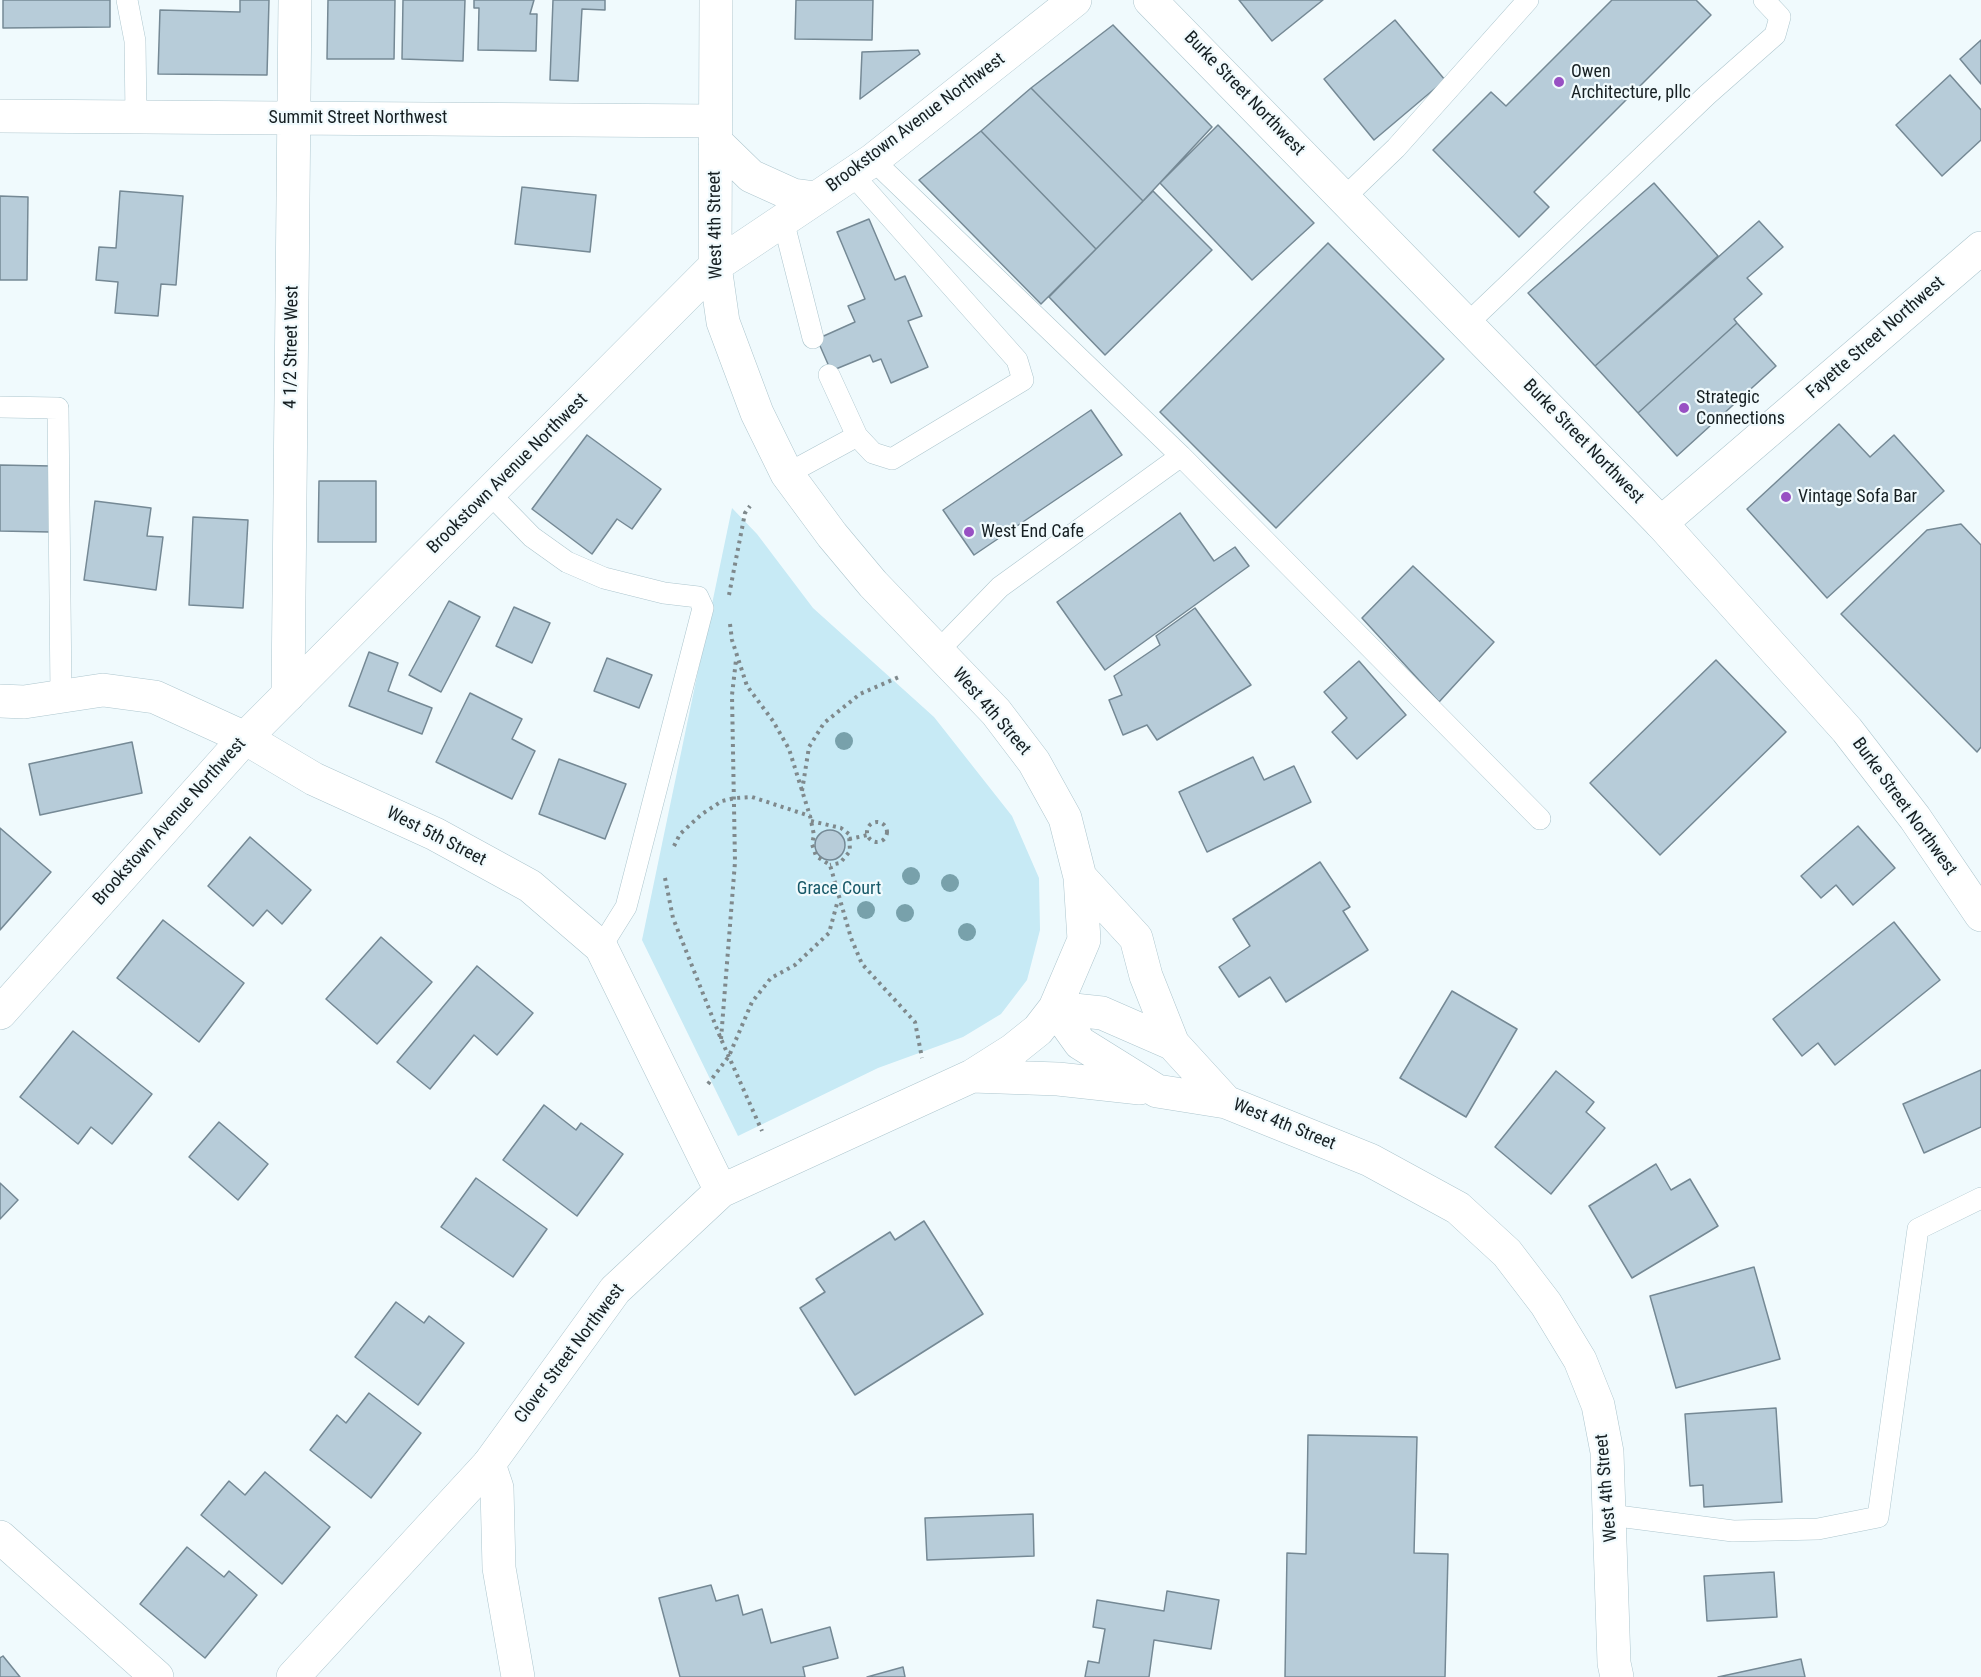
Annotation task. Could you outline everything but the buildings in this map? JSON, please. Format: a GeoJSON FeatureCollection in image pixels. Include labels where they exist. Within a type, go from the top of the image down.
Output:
{"type":"FeatureCollection","features":[{"type":"Feature","properties":{"kind":"street","name":"4 1/2 Street West"},"geometry":{"type":"LineString","coordinates":[[288,694],[295,0]]}},
{"type":"Feature","properties":{"kind":"street","name":"West 4th Street"},"geometry":{"type":"LineString","coordinates":[[717,0],[715,266],[723,322],[757,413],[787,474],[832,535],[873,584],[996,712],[1034,762],[1065,818],[1080,877],[1083,940],[1055,1008],[1102,1013],[1173,1044],[1226,1102],[1370,1160],[1458,1208],[1507,1253],[1546,1304],[1580,1360],[1598,1405],[1607,1452],[1614,1663],[1617,1677]]}},
{"type":"Feature","properties":{"kind":"street","name":"Brookstown Avenue Northwest"},"geometry":{"type":"LineString","coordinates":[[0,1013],[244,738],[715,266],[862,167],[1075,0]]}},
{"type":"Feature","properties":{"kind":"street","name":"Burke Street Northwest"},"geometry":{"type":"LineString","coordinates":[[1150,0],[1345,196],[1661,523],[1847,730],[1915,818],[1981,915]]}},
{"type":"Feature","properties":{"kind":"street","name":"Summit Street Northwest"},"geometry":{"type":"LineString","coordinates":[[0,116],[294,118],[715,131]]}},
{"type":"Feature","properties":{"kind":"street"},"geometry":{"type":"LineString","coordinates":[[715,131],[751,176],[793,195],[816,198]]}},
{"type":"Feature","properties":{"kind":"street","name":"Fayette Street Northwest"},"geometry":{"type":"LineString","coordinates":[[1661,523],[1981,248]]}},
{"type":"Feature","properties":{"kind":"street","name":"West 5th Street"},"geometry":{"type":"LineString","coordinates":[[0,701],[24,702],[103,690],[155,697],[244,738],[314,779],[435,834],[530,886],[601,947],[721,1191]]}},
{"type":"Feature","properties":{"kind":"street"},"geometry":{"type":"LineString","coordinates":[[1080,877],[1136,938],[1146,976],[1173,1044]]}},
{"type":"Feature","properties":{"kind":"street"},"geometry":{"type":"LineString","coordinates":[[1055,1008],[1080,1043],[1157,1091]]}},
{"type":"Feature","properties":{"kind":"street","name":"Clover Street Northwest"},"geometry":{"type":"LineString","coordinates":[[293,1677],[489,1464],[615,1290],[721,1191],[972,1076],[1013,1050],[1038,1030],[1055,1008]]}},
{"type":"Feature","properties":{"kind":"street"},"geometry":{"type":"LineString","coordinates":[[972,1076],[1108,1083],[1226,1102]]}},
{"type":"Feature","properties":{"kind":"street"},"geometry":{"type":"LineString","coordinates":[[489,1464],[497,1488],[499,1568],[518,1677]]}},
{"type":"Feature","properties":{"kind":"street"},"geometry":{"type":"LineString","coordinates":[[0,1537],[157,1677]]}},
{"type":"Feature","properties":{"kind":"lane"},"geometry":{"type":"LineString","coordinates":[[127,0],[135,41],[136,117]]}},
{"type":"Feature","properties":{"kind":"lane"},"geometry":{"type":"LineString","coordinates":[[1345,196],[1396,148],[1528,0]]}},
{"type":"Feature","properties":{"kind":"lane"},"geometry":{"type":"LineString","coordinates":[[1468,323],[1707,95],[1774,35],[1780,17],[1764,0]]}},
{"type":"Feature","properties":{"kind":"lane"},"geometry":{"type":"LineString","coordinates":[[829,375],[857,436],[873,453],[892,459],[1023,380],[1017,360],[862,167]]}},
{"type":"Feature","properties":{"kind":"lane"},"geometry":{"type":"LineString","coordinates":[[862,167],[1181,456],[1540,819]]}},
{"type":"Feature","properties":{"kind":"lane"},"geometry":{"type":"LineString","coordinates":[[783,220],[813,338]]}},
{"type":"Feature","properties":{"kind":"lane"},"geometry":{"type":"LineString","coordinates":[[0,406],[57,408],[61,695]]}},
{"type":"Feature","properties":{"kind":"lane"},"geometry":{"type":"LineString","coordinates":[[787,474],[857,436]]}},
{"type":"Feature","properties":{"kind":"lane"},"geometry":{"type":"LineString","coordinates":[[938,652],[1000,587],[1181,456]]}},
{"type":"Feature","properties":{"kind":"lane"},"geometry":{"type":"LineString","coordinates":[[489,493],[532,537],[567,562],[604,578],[664,593],[698,597],[703,608],[626,907],[601,947]]}},
{"type":"Feature","properties":{"kind":"lane"},"geometry":{"type":"LineString","coordinates":[[1610,1515],[1733,1531],[1818,1529],[1878,1517],[1918,1229],[1981,1198]]}},
{"type":"Feature","properties":{"kind":"path"},"geometry":{"type":"LineString","coordinates":[[729,599],[745,513],[750,506]]}},
{"type":"Feature","properties":{"kind":"path"},"geometry":{"type":"LineString","coordinates":[[730,620],[732,640],[747,687],[773,721],[789,749],[811,819],[814,835],[812,844],[816,856],[830,866],[838,898],[862,964],[915,1022],[922,1058]]}},
{"type":"Feature","properties":{"kind":"path"},"geometry":{"type":"LineString","coordinates":[[721,1040],[735,862],[732,695],[737,656]]}},
{"type":"Feature","properties":{"kind":"path"},"geometry":{"type":"LineString","coordinates":[[802,792],[809,747],[824,723],[860,694],[899,677]]}},
{"type":"Feature","properties":{"kind":"path"},"geometry":{"type":"LineString","coordinates":[[671,851],[680,834],[702,814],[722,801],[752,797],[841,828],[849,834],[850,851],[840,862],[830,866]]}},
{"type":"Feature","properties":{"kind":"path"},"geometry":{"type":"LineString","coordinates":[[874,822],[886,827],[887,833],[881,841],[872,841],[868,835],[868,829],[874,822]]}},
{"type":"Feature","properties":{"kind":"path"},"geometry":{"type":"LineString","coordinates":[[849,839],[868,835]]}},
{"type":"Feature","properties":{"kind":"path"},"geometry":{"type":"LineString","coordinates":[[666,869],[665,887],[673,918],[721,1040],[762,1131]]}},
{"type":"Feature","properties":{"kind":"path"},"geometry":{"type":"LineString","coordinates":[[708,1085],[729,1056],[752,1002],[771,978],[795,965],[829,933],[838,898]]}},
{"type":"Feature","properties":{"kind":"green space","name":"Grace Court"},"geometry":{"type":"Polygon","coordinates":[[[732,508],[757,534],[813,608],[934,717],[1012,816],[1039,878],[1040,930],[1027,980],[1001,1014],[963,1037],[878,1068],[738,1136],[642,940],[732,508]]]}},
{"type":"Feature","properties":{"kind":"place","name":"Owen Architecture, pllc"},"geometry":{"type":"Point","coordinates":[1559,82]}},
{"type":"Feature","properties":{"kind":"place","name":"Strategic Connections"},"geometry":{"type":"Point","coordinates":[1684,408]}},
{"type":"Feature","properties":{"kind":"place","name":"Vintage Sofa Bar"},"geometry":{"type":"Point","coordinates":[1786,497]}},
{"type":"Feature","properties":{"kind":"place","name":"West End Cafe"},"geometry":{"type":"Point","coordinates":[969,532]}}]}
